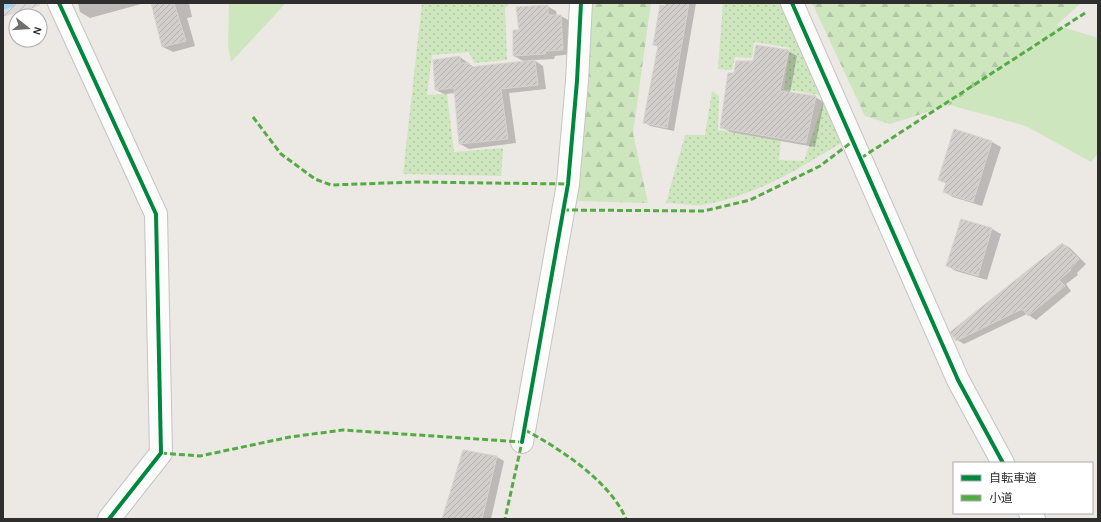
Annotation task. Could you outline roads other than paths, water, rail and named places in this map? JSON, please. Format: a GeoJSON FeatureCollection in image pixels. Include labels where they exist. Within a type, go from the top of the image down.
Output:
{"type":"FeatureCollection","features":[{"type":"Feature","properties":{"kind":"street"},"geometry":{"type":"LineString","coordinates":[[59,3],[156,214],[161,453],[109,519]]}},
{"type":"Feature","properties":{"kind":"street"},"geometry":{"type":"LineString","coordinates":[[522,442],[568,184],[577,81],[581,3]]}},
{"type":"Feature","properties":{"kind":"street"},"geometry":{"type":"LineString","coordinates":[[792,3],[958,380],[1002,462]]}},
{"type":"Feature","properties":{"kind":"waterway"},"geometry":{"type":"LineString","coordinates":[[3,5],[10,3]]}}]}
